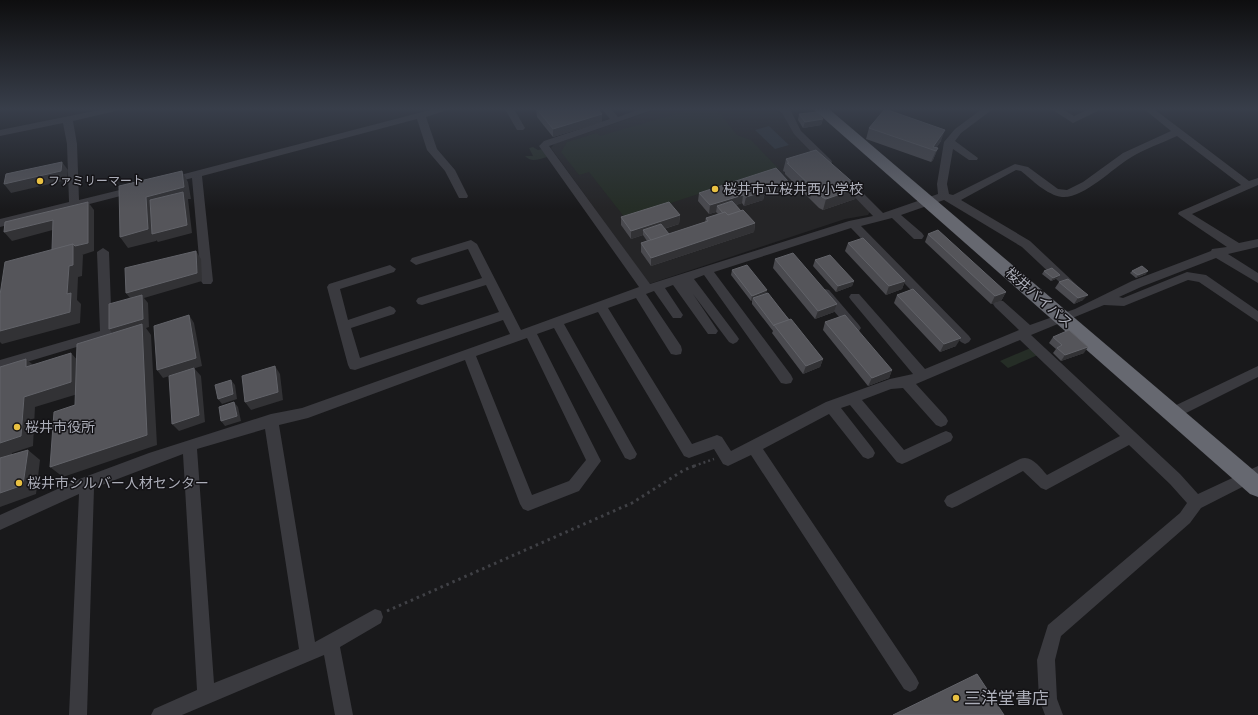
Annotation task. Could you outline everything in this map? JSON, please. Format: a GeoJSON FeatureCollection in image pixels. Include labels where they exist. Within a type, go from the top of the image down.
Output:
{"type":"FeatureCollection","features":[{"type":"Feature","properties":{"kind":"highway","name":"桜井バイパス"},"geometry":{"type":"LineString","coordinates":[[865,142],[942,199],[1063,318],[1173,413],[1254,479]]}},
{"type":"Feature","properties":{"kind":"street"},"geometry":{"type":"LineString","coordinates":[[72,142],[74,204]]}},
{"type":"Feature","properties":{"kind":"street"},"geometry":{"type":"LineString","coordinates":[[158,183],[321,142]]}},
{"type":"Feature","properties":{"kind":"street"},"geometry":{"type":"LineString","coordinates":[[429,142],[432,150],[450,170],[463,196]]}},
{"type":"Feature","properties":{"kind":"street"},"geometry":{"type":"LineString","coordinates":[[547,142],[544,146],[647,289],[676,350]]}},
{"type":"Feature","properties":{"kind":"street"},"geometry":{"type":"LineString","coordinates":[[807,142],[881,218]]}},
{"type":"Feature","properties":{"kind":"street"},"geometry":{"type":"LineString","coordinates":[[942,199],[942,184],[949,142]]}},
{"type":"Feature","properties":{"kind":"street"},"geometry":{"type":"LineString","coordinates":[[950,142],[973,158]]}},
{"type":"Feature","properties":{"kind":"street"},"geometry":{"type":"LineString","coordinates":[[0,523],[87,483],[190,446],[271,420],[303,414],[647,289],[853,224],[881,218],[942,199],[1015,167],[1024,169],[1054,191],[1063,194],[1071,192],[1087,184],[1127,155],[1155,142]]}},
{"type":"Feature","properties":{"kind":"street"},"geometry":{"type":"LineString","coordinates":[[1193,142],[1253,183]]}},
{"type":"Feature","properties":{"kind":"street"},"geometry":{"type":"LineString","coordinates":[[197,174],[207,281]]}},
{"type":"Feature","properties":{"kind":"street"},"geometry":{"type":"LineString","coordinates":[[1236,247],[1184,214],[1253,183]]}},
{"type":"Feature","properties":{"kind":"street"},"geometry":{"type":"LineString","coordinates":[[0,223],[143,187]]}},
{"type":"Feature","properties":{"kind":"street"},"geometry":{"type":"LineString","coordinates":[[942,199],[1026,244],[1098,303],[1124,302],[1186,276],[1202,278],[1254,315]]}},
{"type":"Feature","properties":{"kind":"street"},"geometry":{"type":"LineString","coordinates":[[894,214],[918,236]]}},
{"type":"Feature","properties":{"kind":"street"},"geometry":{"type":"LineString","coordinates":[[853,224],[965,339]]}},
{"type":"Feature","properties":{"kind":"street"},"geometry":{"type":"LineString","coordinates":[[601,306],[689,452],[717,441],[728,460],[754,448],[831,406],[890,384],[906,382],[923,376],[1051,321],[1063,318],[1098,303],[1123,289],[1216,252],[1258,243]]}},
{"type":"Feature","properties":{"kind":"street"},"geometry":{"type":"LineString","coordinates":[[416,261],[471,244],[506,314],[524,334],[594,461],[574,486],[528,504],[469,354]]}},
{"type":"Feature","properties":{"kind":"street"},"geometry":{"type":"LineString","coordinates":[[784,246],[795,258]]}},
{"type":"Feature","properties":{"kind":"street"},"geometry":{"type":"LineString","coordinates":[[0,365],[106,334],[103,252]]}},
{"type":"Feature","properties":{"kind":"street"},"geometry":{"type":"LineString","coordinates":[[1216,252],[1258,279]]}},
{"type":"Feature","properties":{"kind":"street"},"geometry":{"type":"LineString","coordinates":[[390,269],[333,287],[354,365],[506,314]]}},
{"type":"Feature","properties":{"kind":"street"},"geometry":{"type":"LineString","coordinates":[[706,270],[786,379]]}},
{"type":"Feature","properties":{"kind":"street"},"geometry":{"type":"LineString","coordinates":[[681,278],[712,331]]}},
{"type":"Feature","properties":{"kind":"street"},"geometry":{"type":"LineString","coordinates":[[681,278],[733,339]]}},
{"type":"Feature","properties":{"kind":"street"},"geometry":{"type":"LineString","coordinates":[[422,301],[489,280]]}},
{"type":"Feature","properties":{"kind":"street"},"geometry":{"type":"LineString","coordinates":[[816,282],[862,336]]}},
{"type":"Feature","properties":{"kind":"street"},"geometry":{"type":"LineString","coordinates":[[647,289],[677,315]]}},
{"type":"Feature","properties":{"kind":"street"},"geometry":{"type":"LineString","coordinates":[[855,297],[923,376]]}},
{"type":"Feature","properties":{"kind":"street"},"geometry":{"type":"LineString","coordinates":[[999,304],[1025,332],[1175,479],[1196,503]]}},
{"type":"Feature","properties":{"kind":"street"},"geometry":{"type":"LineString","coordinates":[[344,326],[390,311]]}},
{"type":"Feature","properties":{"kind":"street"},"geometry":{"type":"LineString","coordinates":[[558,322],[630,454]]}},
{"type":"Feature","properties":{"kind":"street"},"geometry":{"type":"LineString","coordinates":[[1173,413],[1258,370]]}},
{"type":"Feature","properties":{"kind":"street"},"geometry":{"type":"LineString","coordinates":[[906,382],[942,421]]}},
{"type":"Feature","properties":{"kind":"street"},"geometry":{"type":"LineString","coordinates":[[852,398],[902,458],[946,437]]}},
{"type":"Feature","properties":{"kind":"street"},"geometry":{"type":"LineString","coordinates":[[831,406],[868,453]]}},
{"type":"Feature","properties":{"kind":"street"},"geometry":{"type":"LineString","coordinates":[[271,420],[308,654]]}},
{"type":"Feature","properties":{"kind":"street"},"geometry":{"type":"LineString","coordinates":[[952,501],[1026,463],[1046,483],[1132,437]]}},
{"type":"Feature","properties":{"kind":"street"},"geometry":{"type":"LineString","coordinates":[[190,446],[206,696]]}},
{"type":"Feature","properties":{"kind":"street"},"geometry":{"type":"LineString","coordinates":[[754,448],[910,683]]}},
{"type":"Feature","properties":{"kind":"street"},"geometry":{"type":"LineString","coordinates":[[1054,715],[1048,699],[1046,660],[1054,632],[1078,609],[1184,518],[1196,503],[1254,479]]}},
{"type":"Feature","properties":{"kind":"street"},"geometry":{"type":"LineString","coordinates":[[78,715],[87,483]]}},
{"type":"Feature","properties":{"kind":"street"},"geometry":{"type":"LineString","coordinates":[[160,715],[308,654],[331,643],[375,617]]}},
{"type":"Feature","properties":{"kind":"street"},"geometry":{"type":"LineString","coordinates":[[331,643],[344,715]]}},
{"type":"Feature","properties":{"kind":"path"},"geometry":{"type":"LineString","coordinates":[[375,617],[632,503],[684,470],[725,455]]}},
{"type":"Feature","properties":{"kind":"shaded area","name":"桜井市立桜井西小学校"},"geometry":{"type":"Polygon","coordinates":[[[559,142],[808,142],[870,212],[868,215],[845,219],[649,284],[551,148],[554,144],[559,142]]]}},
{"type":"Feature","properties":{"kind":"shaded area"},"geometry":{"type":"Polygon","coordinates":[[[567,142],[753,142],[778,168],[625,218],[589,172],[579,175],[561,152],[567,142]]]}},
{"type":"Feature","properties":{"kind":"shaded area"},"geometry":{"type":"Polygon","coordinates":[[[768,142],[786,142],[789,145],[775,149],[768,142]]]}},
{"type":"Feature","properties":{"kind":"shaded area"},"geometry":{"type":"Polygon","coordinates":[[[533,147],[538,150],[543,149],[547,157],[535,160],[527,158],[525,156],[533,156],[529,148],[533,147]]]}},
{"type":"Feature","properties":{"kind":"shaded area"},"geometry":{"type":"Polygon","coordinates":[[[1033,347],[1040,354],[1008,368],[1000,361],[1033,347]]]}},
{"type":"Feature","properties":{"kind":"building"},"geometry":{"type":"Polygon","coordinates":[[[911,142],[936,142],[933,147],[938,148],[936,151],[911,142]]]}},
{"type":"Feature","properties":{"kind":"building"},"geometry":{"type":"Polygon","coordinates":[[[816,150],[858,188],[826,199],[822,197],[787,163],[789,163],[786,159],[816,150]]]}},
{"type":"Feature","properties":{"kind":"building"},"geometry":{"type":"Polygon","coordinates":[[[62,162],[61,171],[4,184],[6,174],[62,162]]]}},
{"type":"Feature","properties":{"kind":"building"},"geometry":{"type":"Polygon","coordinates":[[[776,168],[788,181],[762,189],[765,191],[746,197],[743,195],[710,205],[699,193],[776,168]]]}},
{"type":"Feature","properties":{"kind":"building"},"geometry":{"type":"Polygon","coordinates":[[[182,171],[184,187],[146,197],[148,229],[120,237],[119,186],[182,171]]]}},
{"type":"Feature","properties":{"kind":"building"},"geometry":{"type":"Polygon","coordinates":[[[183,192],[187,225],[152,234],[150,200],[183,192]]]}},
{"type":"Feature","properties":{"kind":"building"},"geometry":{"type":"Polygon","coordinates":[[[732,201],[741,211],[728,215],[725,212],[723,213],[717,206],[732,201]]]}},
{"type":"Feature","properties":{"kind":"building"},"geometry":{"type":"Polygon","coordinates":[[[88,202],[88,243],[75,246],[73,244],[52,250],[53,220],[4,232],[5,222],[88,202]]]}},
{"type":"Feature","properties":{"kind":"building"},"geometry":{"type":"Polygon","coordinates":[[[669,202],[680,215],[631,231],[621,217],[669,202]]]}},
{"type":"Feature","properties":{"kind":"building"},"geometry":{"type":"Polygon","coordinates":[[[743,210],[755,223],[651,258],[641,243],[708,221],[706,218],[725,212],[728,215],[743,210]]]}},
{"type":"Feature","properties":{"kind":"building"},"geometry":{"type":"Polygon","coordinates":[[[661,224],[669,234],[651,240],[643,230],[661,224]]]}},
{"type":"Feature","properties":{"kind":"building"},"geometry":{"type":"Polygon","coordinates":[[[938,230],[1006,292],[995,296],[928,234],[938,230]]]}},
{"type":"Feature","properties":{"kind":"building"},"geometry":{"type":"Polygon","coordinates":[[[863,238],[905,281],[889,286],[848,243],[863,238]]]}},
{"type":"Feature","properties":{"kind":"building"},"geometry":{"type":"Polygon","coordinates":[[[73,244],[73,265],[69,266],[67,294],[71,293],[70,312],[0,331],[0,295],[5,262],[73,244]]]}},
{"type":"Feature","properties":{"kind":"building"},"geometry":{"type":"Polygon","coordinates":[[[196,251],[197,273],[126,293],[125,268],[196,251]]]}},
{"type":"Feature","properties":{"kind":"building"},"geometry":{"type":"Polygon","coordinates":[[[793,253],[837,304],[818,311],[775,259],[793,253]]]}},
{"type":"Feature","properties":{"kind":"building"},"geometry":{"type":"Polygon","coordinates":[[[830,255],[854,281],[838,286],[815,260],[830,255]]]}},
{"type":"Feature","properties":{"kind":"building"},"geometry":{"type":"Polygon","coordinates":[[[747,265],[767,290],[752,296],[732,270],[747,265]]]}},
{"type":"Feature","properties":{"kind":"building"},"geometry":{"type":"Polygon","coordinates":[[[1142,266],[1148,271],[1138,275],[1132,271],[1142,266]]]}},
{"type":"Feature","properties":{"kind":"building"},"geometry":{"type":"Polygon","coordinates":[[[1052,268],[1060,275],[1053,278],[1044,271],[1052,268]]]}},
{"type":"Feature","properties":{"kind":"building"},"geometry":{"type":"Polygon","coordinates":[[[1068,279],[1088,295],[1078,298],[1059,282],[1068,279]]]}},
{"type":"Feature","properties":{"kind":"building"},"geometry":{"type":"Polygon","coordinates":[[[913,289],[961,338],[944,344],[897,295],[913,289]]]}},
{"type":"Feature","properties":{"kind":"building"},"geometry":{"type":"Polygon","coordinates":[[[768,293],[789,320],[774,326],[753,298],[768,293]]]}},
{"type":"Feature","properties":{"kind":"building"},"geometry":{"type":"Polygon","coordinates":[[[142,295],[143,319],[109,329],[109,304],[142,295]]]}},
{"type":"Feature","properties":{"kind":"building"},"geometry":{"type":"Polygon","coordinates":[[[189,315],[196,358],[157,370],[154,326],[189,315]]]}},
{"type":"Feature","properties":{"kind":"building"},"geometry":{"type":"Polygon","coordinates":[[[845,315],[892,370],[872,378],[825,322],[845,315]]]}},
{"type":"Feature","properties":{"kind":"building"},"geometry":{"type":"Polygon","coordinates":[[[791,319],[823,359],[806,366],[774,325],[791,319]]]}},
{"type":"Feature","properties":{"kind":"building"},"geometry":{"type":"Polygon","coordinates":[[[142,324],[147,435],[50,467],[54,412],[75,405],[77,344],[142,324]]]}},
{"type":"Feature","properties":{"kind":"building"},"geometry":{"type":"Polygon","coordinates":[[[1069,330],[1088,347],[1065,355],[1057,348],[1062,345],[1053,337],[1069,330]]]}},
{"type":"Feature","properties":{"kind":"building"},"geometry":{"type":"Polygon","coordinates":[[[71,353],[71,382],[24,397],[21,436],[0,443],[0,367],[26,359],[26,367],[71,353]]]}},
{"type":"Feature","properties":{"kind":"building"},"geometry":{"type":"Polygon","coordinates":[[[275,366],[278,392],[245,402],[242,376],[275,366]]]}},
{"type":"Feature","properties":{"kind":"building"},"geometry":{"type":"Polygon","coordinates":[[[194,368],[199,415],[172,424],[169,376],[194,368]]]}},
{"type":"Feature","properties":{"kind":"building"},"geometry":{"type":"Polygon","coordinates":[[[231,380],[233,394],[218,399],[215,385],[231,380]]]}},
{"type":"Feature","properties":{"kind":"building"},"geometry":{"type":"Polygon","coordinates":[[[234,402],[237,416],[221,421],[219,407],[234,402]]]}},
{"type":"Feature","properties":{"kind":"building"},"geometry":{"type":"Polygon","coordinates":[[[28,450],[23,485],[0,493],[0,458],[28,450]]]}},
{"type":"Feature","properties":{"kind":"building","name":"三洋堂書店"},"geometry":{"type":"Polygon","coordinates":[[[977,674],[1004,715],[893,715],[977,674]]]}},
{"type":"Feature","properties":{"kind":"place","name":"ファミリーマート"},"geometry":{"type":"Point","coordinates":[40,181]}},
{"type":"Feature","properties":{"kind":"place","name":"桜井市立桜井西小学校"},"geometry":{"type":"Point","coordinates":[715,189]}},
{"type":"Feature","properties":{"kind":"place","name":"桜井市役所"},"geometry":{"type":"Point","coordinates":[17,427]}},
{"type":"Feature","properties":{"kind":"place","name":"桜井市シルバー人材センター"},"geometry":{"type":"Point","coordinates":[19,483]}},
{"type":"Feature","properties":{"kind":"place","name":"三洋堂書店"},"geometry":{"type":"Point","coordinates":[956,698]}}]}
